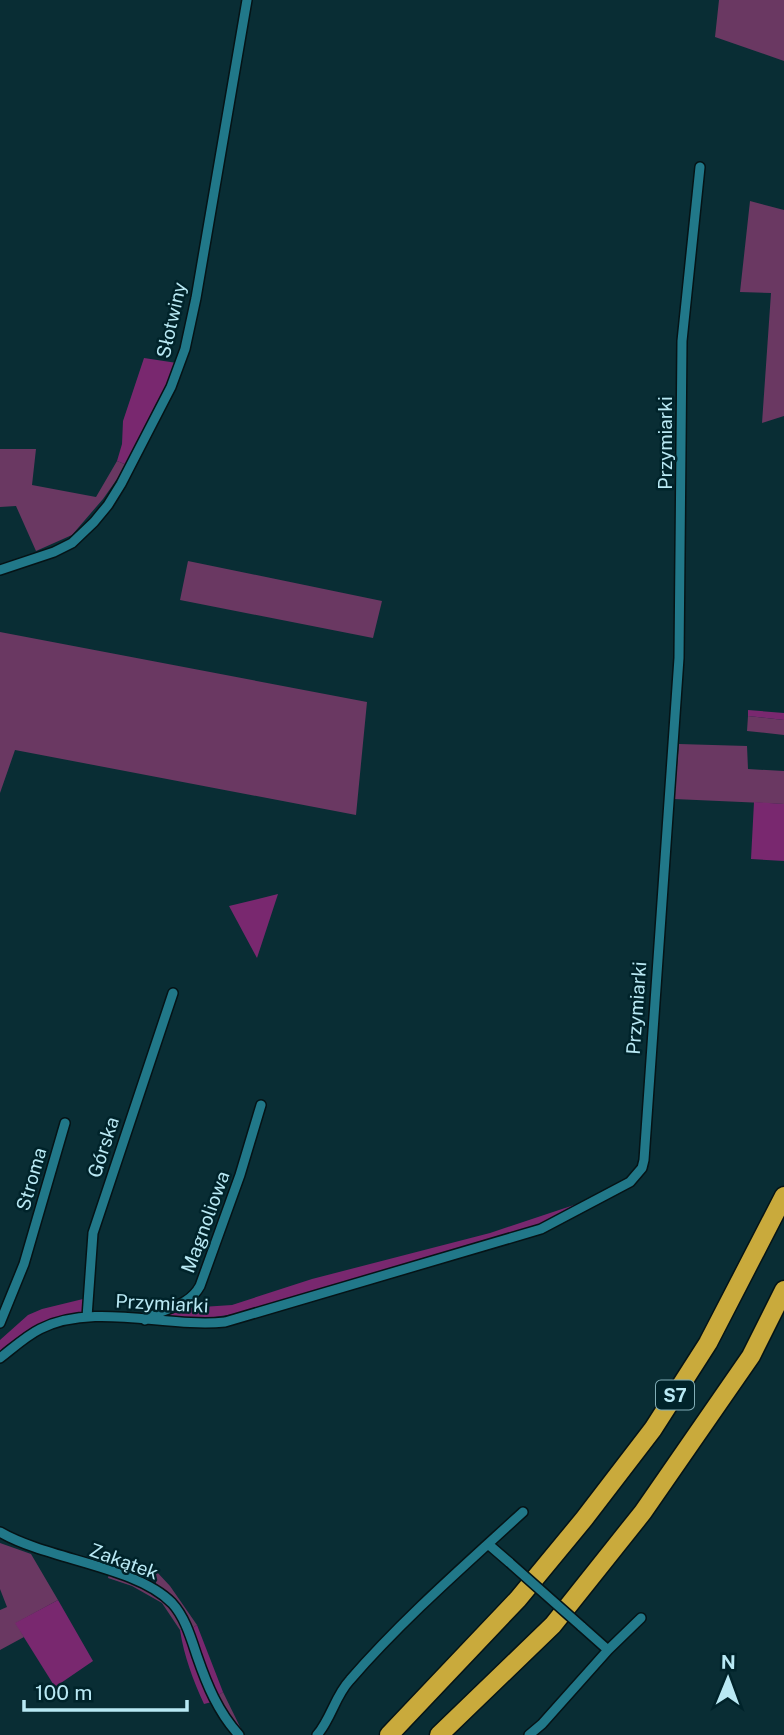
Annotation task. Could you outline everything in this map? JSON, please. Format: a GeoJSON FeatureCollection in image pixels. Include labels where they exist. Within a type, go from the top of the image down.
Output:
{"type":"FeatureCollection","features":[{"type":"Feature","properties":{"kind":"highway","name":"S7"},"geometry":{"type":"LineString","coordinates":[[389,1735],[517,1599],[584,1519],[653,1429],[708,1343],[784,1196]]}},
{"type":"Feature","properties":{"kind":"highway","name":"S7"},"geometry":{"type":"LineString","coordinates":[[439,1735],[553,1625],[643,1512],[751,1356],[784,1290]]}},
{"type":"Feature","properties":{"kind":"street","name":"Słotwiny"},"geometry":{"type":"LineString","coordinates":[[0,570],[63,548],[94,522],[121,484],[171,387],[185,349],[196,298],[247,0]]}},
{"type":"Feature","properties":{"kind":"street","name":"Przymiarki"},"geometry":{"type":"LineString","coordinates":[[0,1358],[39,1329],[68,1320],[87,1317],[225,1322],[541,1228],[631,1182],[642,1168],[645,1160],[660,905],[679,658],[682,341],[700,167]]}},
{"type":"Feature","properties":{"kind":"street","name":"Górska"},"geometry":{"type":"LineString","coordinates":[[87,1317],[93,1233],[173,993]]}},
{"type":"Feature","properties":{"kind":"street","name":"Magnoliowa"},"geometry":{"type":"LineString","coordinates":[[145,1320],[155,1313],[189,1301],[196,1294],[240,1175],[261,1105]]}},
{"type":"Feature","properties":{"kind":"street","name":"Stroma"},"geometry":{"type":"LineString","coordinates":[[0,1323],[24,1264],[65,1123]]}},
{"type":"Feature","properties":{"kind":"street"},"geometry":{"type":"LineString","coordinates":[[317,1735],[347,1683],[436,1591],[523,1513]]}},
{"type":"Feature","properties":{"kind":"street","name":"Zakątek"},"geometry":{"type":"LineString","coordinates":[[0,1532],[35,1549],[137,1581],[159,1592],[174,1605],[187,1628],[214,1699],[239,1735]]}},
{"type":"Feature","properties":{"kind":"street"},"geometry":{"type":"LineString","coordinates":[[488,1544],[608,1650]]}},
{"type":"Feature","properties":{"kind":"street"},"geometry":{"type":"LineString","coordinates":[[529,1735],[641,1618]]}},
{"type":"Feature","properties":{"kind":"shaded area"},"geometry":{"type":"Polygon","coordinates":[[[719,0],[784,0],[784,61],[715,37],[719,0]]]}},
{"type":"Feature","properties":{"kind":"shaded area"},"geometry":{"type":"Polygon","coordinates":[[[750,201],[784,210],[784,416],[762,423],[771,293],[740,292],[750,201]]]}},
{"type":"Feature","properties":{"kind":"shaded area"},"geometry":{"type":"Polygon","coordinates":[[[144,358],[177,363],[127,465],[117,461],[122,444],[123,421],[144,358]]]}},
{"type":"Feature","properties":{"kind":"shaded area"},"geometry":{"type":"Polygon","coordinates":[[[0,449],[36,449],[32,485],[96,497],[117,461],[127,465],[103,499],[72,535],[36,551],[16,506],[0,507],[0,449]]]}},
{"type":"Feature","properties":{"kind":"shaded area"},"geometry":{"type":"Polygon","coordinates":[[[188,561],[382,601],[373,638],[180,600],[188,561]]]}},
{"type":"Feature","properties":{"kind":"shaded area"},"geometry":{"type":"Polygon","coordinates":[[[0,632],[367,702],[356,815],[15,750],[0,793],[0,632]]]}},
{"type":"Feature","properties":{"kind":"shaded area"},"geometry":{"type":"Polygon","coordinates":[[[748,710],[784,713],[784,720],[748,716],[748,710]]]}},
{"type":"Feature","properties":{"kind":"shaded area"},"geometry":{"type":"Polygon","coordinates":[[[748,716],[784,720],[784,735],[747,731],[748,716]]]}},
{"type":"Feature","properties":{"kind":"shaded area"},"geometry":{"type":"Polygon","coordinates":[[[679,744],[747,746],[748,769],[784,771],[784,804],[674,799],[679,744]]]}},
{"type":"Feature","properties":{"kind":"shaded area"},"geometry":{"type":"Polygon","coordinates":[[[754,802],[784,804],[784,861],[751,859],[754,802]]]}},
{"type":"Feature","properties":{"kind":"shaded area"},"geometry":{"type":"Polygon","coordinates":[[[278,894],[257,958],[229,906],[278,894]]]}},
{"type":"Feature","properties":{"kind":"shaded area"},"geometry":{"type":"Polygon","coordinates":[[[583,1202],[533,1227],[251,1310],[203,1318],[153,1317],[187,1308],[232,1305],[312,1279],[490,1233],[583,1202]]]}},
{"type":"Feature","properties":{"kind":"shaded area"},"geometry":{"type":"Polygon","coordinates":[[[83,1299],[82,1314],[48,1321],[0,1352],[0,1340],[28,1315],[83,1299]]]}},
{"type":"Feature","properties":{"kind":"shaded area"},"geometry":{"type":"Polygon","coordinates":[[[0,1543],[31,1554],[58,1600],[16,1623],[24,1637],[0,1650],[0,1610],[7,1607],[0,1589],[0,1543]]]}},
{"type":"Feature","properties":{"kind":"shaded area"},"geometry":{"type":"Polygon","coordinates":[[[156,1571],[197,1625],[191,1629],[175,1602],[156,1585],[156,1571]]]}},
{"type":"Feature","properties":{"kind":"shaded area"},"geometry":{"type":"Polygon","coordinates":[[[109,1574],[138,1584],[173,1607],[185,1628],[180,1630],[162,1603],[132,1586],[108,1578],[109,1574]]]}},
{"type":"Feature","properties":{"kind":"shaded area"},"geometry":{"type":"Polygon","coordinates":[[[58,1600],[93,1661],[55,1687],[15,1623],[58,1600]]]}},
{"type":"Feature","properties":{"kind":"shaded area"},"geometry":{"type":"Polygon","coordinates":[[[197,1625],[223,1692],[217,1696],[191,1629],[197,1625]]]}},
{"type":"Feature","properties":{"kind":"shaded area"},"geometry":{"type":"Polygon","coordinates":[[[185,1628],[212,1702],[204,1704],[193,1677],[180,1630],[185,1628]]]}},
{"type":"Feature","properties":{"kind":"shaded area"},"geometry":{"type":"Polygon","coordinates":[[[223,1692],[244,1735],[225,1714],[217,1696],[223,1692]]]}}]}
